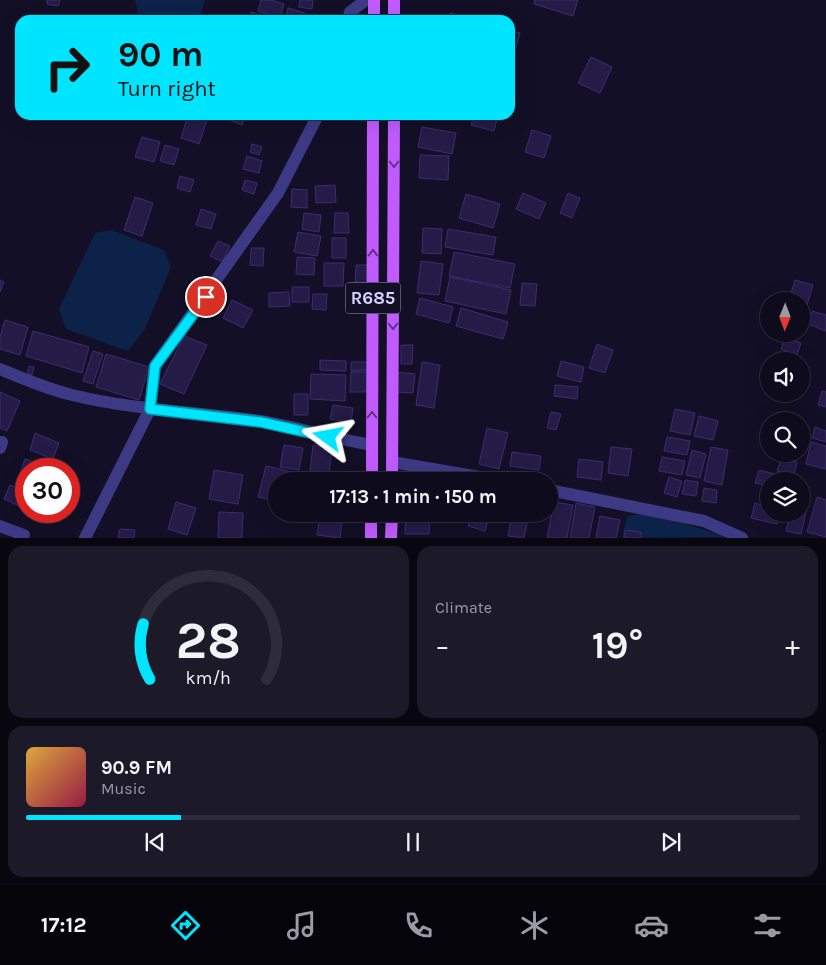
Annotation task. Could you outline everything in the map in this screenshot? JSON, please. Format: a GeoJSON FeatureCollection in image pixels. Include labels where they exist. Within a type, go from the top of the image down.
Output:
{"type":"FeatureCollection","features":[{"type":"Feature","properties":{"kind":"main road"},"geometry":{"type":"LineString","coordinates":[[374,0],[374,15]]}},
{"type":"Feature","properties":{"kind":"main road"},"geometry":{"type":"LineString","coordinates":[[394,0],[394,15]]}},
{"type":"Feature","properties":{"kind":"main road","name":"R685"},"geometry":{"type":"LineString","coordinates":[[372,472],[373,120]]}},
{"type":"Feature","properties":{"kind":"main road","name":"R685"},"geometry":{"type":"LineString","coordinates":[[392,472],[394,120]]}},
{"type":"Feature","properties":{"kind":"main road"},"geometry":{"type":"LineString","coordinates":[[373,305],[393,305]]}},
{"type":"Feature","properties":{"kind":"main road"},"geometry":{"type":"LineString","coordinates":[[371,522],[371,538]]}},
{"type":"Feature","properties":{"kind":"main road"},"geometry":{"type":"LineString","coordinates":[[391,538],[392,522]]}},
{"type":"Feature","properties":{"kind":"street"},"geometry":{"type":"LineString","coordinates":[[349,15],[350,12],[366,0]]}},
{"type":"Feature","properties":{"kind":"street"},"geometry":{"type":"LineString","coordinates":[[85,538],[150,409],[155,366],[278,193],[315,120]]}},
{"type":"Feature","properties":{"kind":"street"},"geometry":{"type":"LineString","coordinates":[[0,369],[38,385],[72,395],[150,409],[261,422],[345,441],[372,445]]}},
{"type":"Feature","properties":{"kind":"street"},"geometry":{"type":"LineString","coordinates":[[392,462],[450,472]]}},
{"type":"Feature","properties":{"kind":"street"},"geometry":{"type":"LineString","coordinates":[[558,492],[704,521],[742,538]]}},
{"type":"Feature","properties":{"kind":"street"},"geometry":{"type":"LineString","coordinates":[[0,526],[24,534]]}},
{"type":"Feature","properties":{"kind":"water"},"geometry":{"type":"Polygon","coordinates":[[[135,0],[205,0],[200,15],[139,15],[135,0]]]}},
{"type":"Feature","properties":{"kind":"water"},"geometry":{"type":"Polygon","coordinates":[[[111,230],[164,250],[171,267],[145,329],[128,351],[66,329],[59,309],[95,233],[111,230]]]}},
{"type":"Feature","properties":{"kind":"water"},"geometry":{"type":"Polygon","coordinates":[[[649,513],[728,537],[622,538],[627,516],[649,513]]]}},
{"type":"Feature","properties":{"kind":"building"},"geometry":{"type":"Polygon","coordinates":[[[47,0],[60,0],[58,6],[47,4],[47,0]]]}},
{"type":"Feature","properties":{"kind":"building"},"geometry":{"type":"Polygon","coordinates":[[[261,0],[271,0],[284,4],[281,15],[271,15],[258,11],[261,0]]]}},
{"type":"Feature","properties":{"kind":"building"},"geometry":{"type":"Polygon","coordinates":[[[300,0],[313,0],[312,9],[299,7],[300,0]]]}},
{"type":"Feature","properties":{"kind":"building"},"geometry":{"type":"Polygon","coordinates":[[[535,0],[578,0],[573,16],[534,4],[535,0]]]}},
{"type":"Feature","properties":{"kind":"building"},"geometry":{"type":"Polygon","coordinates":[[[288,8],[305,13],[304,15],[286,15],[288,8]]]}},
{"type":"Feature","properties":{"kind":"building"},"geometry":{"type":"Polygon","coordinates":[[[515,32],[520,33],[515,51],[515,32]]]}},
{"type":"Feature","properties":{"kind":"building"},"geometry":{"type":"Polygon","coordinates":[[[591,57],[612,67],[600,93],[578,83],[591,57]]]}},
{"type":"Feature","properties":{"kind":"building"},"geometry":{"type":"Polygon","coordinates":[[[186,120],[207,120],[199,144],[181,138],[186,120]]]}},
{"type":"Feature","properties":{"kind":"building"},"geometry":{"type":"Polygon","coordinates":[[[228,120],[244,120],[242,125],[228,120]]]}},
{"type":"Feature","properties":{"kind":"building"},"geometry":{"type":"Polygon","coordinates":[[[472,120],[497,120],[494,131],[471,125],[472,120]]]}},
{"type":"Feature","properties":{"kind":"building"},"geometry":{"type":"Polygon","coordinates":[[[422,127],[456,133],[452,154],[418,147],[422,127]]]}},
{"type":"Feature","properties":{"kind":"building"},"geometry":{"type":"Polygon","coordinates":[[[532,130],[551,136],[544,158],[525,152],[532,130]]]}},
{"type":"Feature","properties":{"kind":"building"},"geometry":{"type":"Polygon","coordinates":[[[142,137],[160,142],[154,162],[135,157],[142,137]]]}},
{"type":"Feature","properties":{"kind":"building"},"geometry":{"type":"Polygon","coordinates":[[[252,144],[262,147],[259,155],[250,152],[252,144]]]}},
{"type":"Feature","properties":{"kind":"building"},"geometry":{"type":"Polygon","coordinates":[[[165,145],[179,149],[174,165],[160,161],[165,145]]]}},
{"type":"Feature","properties":{"kind":"building"},"geometry":{"type":"Polygon","coordinates":[[[420,155],[449,156],[448,180],[419,178],[420,155]]]}},
{"type":"Feature","properties":{"kind":"building"},"geometry":{"type":"Polygon","coordinates":[[[247,156],[262,161],[259,173],[243,169],[247,156]]]}},
{"type":"Feature","properties":{"kind":"building"},"geometry":{"type":"Polygon","coordinates":[[[180,176],[194,180],[190,192],[177,188],[180,176]]]}},
{"type":"Feature","properties":{"kind":"building"},"geometry":{"type":"Polygon","coordinates":[[[245,180],[257,183],[254,194],[242,190],[245,180]]]}},
{"type":"Feature","properties":{"kind":"building"},"geometry":{"type":"Polygon","coordinates":[[[335,185],[336,202],[316,203],[315,186],[335,185]]]}},
{"type":"Feature","properties":{"kind":"building"},"geometry":{"type":"Polygon","coordinates":[[[292,189],[307,190],[307,208],[291,207],[292,189]]]}},
{"type":"Feature","properties":{"kind":"building"},"geometry":{"type":"Polygon","coordinates":[[[523,193],[546,203],[539,219],[516,209],[523,193]]]}},
{"type":"Feature","properties":{"kind":"building"},"geometry":{"type":"Polygon","coordinates":[[[568,193],[580,198],[572,218],[560,213],[568,193]]]}},
{"type":"Feature","properties":{"kind":"building"},"geometry":{"type":"Polygon","coordinates":[[[466,194],[500,204],[493,228],[459,218],[466,194]]]}},
{"type":"Feature","properties":{"kind":"building"},"geometry":{"type":"Polygon","coordinates":[[[135,197],[153,203],[142,236],[124,230],[135,197]]]}},
{"type":"Feature","properties":{"kind":"building"},"geometry":{"type":"Polygon","coordinates":[[[201,209],[216,214],[211,229],[196,225],[201,209]]]}},
{"type":"Feature","properties":{"kind":"building"},"geometry":{"type":"Polygon","coordinates":[[[304,213],[321,215],[319,232],[302,229],[304,213]]]}},
{"type":"Feature","properties":{"kind":"building"},"geometry":{"type":"Polygon","coordinates":[[[335,213],[348,213],[349,233],[334,233],[335,213]]]}},
{"type":"Feature","properties":{"kind":"building"},"geometry":{"type":"Polygon","coordinates":[[[423,228],[442,229],[441,254],[422,253],[423,228]]]}},
{"type":"Feature","properties":{"kind":"building"},"geometry":{"type":"Polygon","coordinates":[[[448,229],[496,237],[493,255],[445,247],[448,229]]]}},
{"type":"Feature","properties":{"kind":"building"},"geometry":{"type":"Polygon","coordinates":[[[298,232],[321,236],[317,256],[294,252],[298,232]]]}},
{"type":"Feature","properties":{"kind":"building"},"geometry":{"type":"Polygon","coordinates":[[[332,238],[346,238],[346,258],[332,258],[332,238]]]}},
{"type":"Feature","properties":{"kind":"building"},"geometry":{"type":"Polygon","coordinates":[[[218,241],[230,246],[222,262],[210,256],[218,241]]]}},
{"type":"Feature","properties":{"kind":"building"},"geometry":{"type":"Polygon","coordinates":[[[251,248],[264,248],[263,266],[250,265],[251,248]]]}},
{"type":"Feature","properties":{"kind":"building"},"geometry":{"type":"Polygon","coordinates":[[[454,252],[515,264],[510,288],[449,276],[454,252]]]}},
{"type":"Feature","properties":{"kind":"building"},"geometry":{"type":"Polygon","coordinates":[[[297,257],[315,258],[314,275],[296,274],[297,257]]]}},
{"type":"Feature","properties":{"kind":"building"},"geometry":{"type":"Polygon","coordinates":[[[421,261],[443,264],[439,295],[417,293],[421,261]]]}},
{"type":"Feature","properties":{"kind":"building"},"geometry":{"type":"Polygon","coordinates":[[[324,263],[344,263],[343,286],[324,286],[324,263]]]}},
{"type":"Feature","properties":{"kind":"building"},"geometry":{"type":"Polygon","coordinates":[[[356,265],[370,265],[369,285],[355,285],[356,265]]]}},
{"type":"Feature","properties":{"kind":"building"},"geometry":{"type":"Polygon","coordinates":[[[450,277],[511,290],[506,314],[445,301],[450,277]]]}},
{"type":"Feature","properties":{"kind":"building"},"geometry":{"type":"Polygon","coordinates":[[[0,280],[4,282],[0,292],[0,280]]]}},
{"type":"Feature","properties":{"kind":"building"},"geometry":{"type":"Polygon","coordinates":[[[795,280],[813,285],[810,295],[810,292],[791,292],[795,280]]]}},
{"type":"Feature","properties":{"kind":"building"},"geometry":{"type":"Polygon","coordinates":[[[522,283],[537,284],[535,306],[520,305],[522,283]]]}},
{"type":"Feature","properties":{"kind":"building"},"geometry":{"type":"Polygon","coordinates":[[[292,287],[309,287],[309,302],[292,302],[292,287]]]}},
{"type":"Feature","properties":{"kind":"building"},"geometry":{"type":"Polygon","coordinates":[[[289,292],[290,306],[269,307],[269,293],[289,292]]]}},
{"type":"Feature","properties":{"kind":"building"},"geometry":{"type":"Polygon","coordinates":[[[313,294],[327,294],[326,310],[312,309],[313,294]]]}},
{"type":"Feature","properties":{"kind":"building"},"geometry":{"type":"Polygon","coordinates":[[[420,298],[453,307],[449,323],[416,314],[420,298]]]}},
{"type":"Feature","properties":{"kind":"building"},"geometry":{"type":"Polygon","coordinates":[[[232,300],[253,310],[243,328],[223,318],[232,300]]]}},
{"type":"Feature","properties":{"kind":"building"},"geometry":{"type":"Polygon","coordinates":[[[461,308],[508,322],[503,339],[456,326],[461,308]]]}},
{"type":"Feature","properties":{"kind":"building"},"geometry":{"type":"Polygon","coordinates":[[[812,311],[826,315],[826,331],[810,325],[812,311]]]}},
{"type":"Feature","properties":{"kind":"building"},"geometry":{"type":"Polygon","coordinates":[[[5,320],[28,327],[20,355],[0,349],[0,337],[5,320]]]}},
{"type":"Feature","properties":{"kind":"building"},"geometry":{"type":"Polygon","coordinates":[[[33,331],[89,347],[82,373],[26,356],[33,331]]]}},
{"type":"Feature","properties":{"kind":"building"},"geometry":{"type":"Polygon","coordinates":[[[184,336],[207,345],[184,394],[160,384],[184,336]]]}},
{"type":"Feature","properties":{"kind":"building"},"geometry":{"type":"Polygon","coordinates":[[[784,342],[801,343],[798,352],[789,352],[781,349],[784,342]]]}},
{"type":"Feature","properties":{"kind":"building"},"geometry":{"type":"Polygon","coordinates":[[[597,344],[613,350],[605,373],[589,368],[597,344]]]}},
{"type":"Feature","properties":{"kind":"building"},"geometry":{"type":"Polygon","coordinates":[[[401,345],[413,345],[412,364],[401,364],[401,345]]]}},
{"type":"Feature","properties":{"kind":"building"},"geometry":{"type":"Polygon","coordinates":[[[93,351],[103,354],[93,384],[83,381],[93,351]]]}},
{"type":"Feature","properties":{"kind":"building"},"geometry":{"type":"Polygon","coordinates":[[[106,354],[149,367],[139,400],[96,387],[106,354]]]}},
{"type":"Feature","properties":{"kind":"building"},"geometry":{"type":"Polygon","coordinates":[[[320,360],[346,361],[346,371],[320,370],[320,360]]]}},
{"type":"Feature","properties":{"kind":"building"},"geometry":{"type":"Polygon","coordinates":[[[561,361],[584,367],[581,382],[557,376],[561,361]]]}},
{"type":"Feature","properties":{"kind":"building"},"geometry":{"type":"Polygon","coordinates":[[[351,362],[367,362],[367,370],[351,371],[351,362]]]}},
{"type":"Feature","properties":{"kind":"building"},"geometry":{"type":"Polygon","coordinates":[[[422,362],[440,365],[434,408],[416,405],[422,362]]]}},
{"type":"Feature","properties":{"kind":"building"},"geometry":{"type":"Polygon","coordinates":[[[29,366],[34,367],[32,375],[27,374],[29,366]]]}},
{"type":"Feature","properties":{"kind":"building"},"geometry":{"type":"Polygon","coordinates":[[[351,372],[368,372],[368,392],[350,392],[351,372]]]}},
{"type":"Feature","properties":{"kind":"building"},"geometry":{"type":"Polygon","coordinates":[[[397,372],[415,374],[413,393],[395,392],[397,372]]]}},
{"type":"Feature","properties":{"kind":"building"},"geometry":{"type":"Polygon","coordinates":[[[311,374],[346,375],[345,401],[310,399],[311,374]]]}},
{"type":"Feature","properties":{"kind":"building"},"geometry":{"type":"Polygon","coordinates":[[[555,385],[578,387],[577,399],[554,396],[555,385]]]}},
{"type":"Feature","properties":{"kind":"building"},"geometry":{"type":"Polygon","coordinates":[[[822,391],[826,392],[826,407],[818,405],[822,391]]]}},
{"type":"Feature","properties":{"kind":"building"},"geometry":{"type":"Polygon","coordinates":[[[0,392],[20,401],[7,431],[0,428],[0,392]]]}},
{"type":"Feature","properties":{"kind":"building"},"geometry":{"type":"Polygon","coordinates":[[[294,394],[308,394],[308,415],[294,415],[294,394]]]}},
{"type":"Feature","properties":{"kind":"building"},"geometry":{"type":"Polygon","coordinates":[[[333,405],[353,408],[351,422],[330,419],[333,405]]]}},
{"type":"Feature","properties":{"kind":"building"},"geometry":{"type":"Polygon","coordinates":[[[675,409],[695,413],[690,435],[670,431],[675,409]]]}},
{"type":"Feature","properties":{"kind":"building"},"geometry":{"type":"Polygon","coordinates":[[[551,412],[561,414],[556,430],[547,428],[551,412]]]}},
{"type":"Feature","properties":{"kind":"building"},"geometry":{"type":"Polygon","coordinates":[[[699,416],[718,421],[713,440],[694,436],[699,416]]]}},
{"type":"Feature","properties":{"kind":"building"},"geometry":{"type":"Polygon","coordinates":[[[815,427],[826,431],[826,442],[812,438],[815,427]]]}},
{"type":"Feature","properties":{"kind":"building"},"geometry":{"type":"Polygon","coordinates":[[[487,428],[508,433],[499,469],[479,464],[487,428]]]}},
{"type":"Feature","properties":{"kind":"building"},"geometry":{"type":"Polygon","coordinates":[[[35,433],[59,443],[53,458],[30,450],[35,433]]]}},
{"type":"Feature","properties":{"kind":"building"},"geometry":{"type":"Polygon","coordinates":[[[667,437],[690,441],[687,455],[664,451],[667,437]]]}},
{"type":"Feature","properties":{"kind":"building"},"geometry":{"type":"Polygon","coordinates":[[[811,442],[826,446],[826,469],[806,464],[806,462],[810,462],[811,442]]]}},
{"type":"Feature","properties":{"kind":"building"},"geometry":{"type":"Polygon","coordinates":[[[284,445],[303,448],[299,470],[280,467],[284,445]]]}},
{"type":"Feature","properties":{"kind":"building"},"geometry":{"type":"Polygon","coordinates":[[[313,445],[332,447],[329,472],[310,471],[313,445]]]}},
{"type":"Feature","properties":{"kind":"building"},"geometry":{"type":"Polygon","coordinates":[[[611,447],[632,449],[628,476],[608,473],[611,447]]]}},
{"type":"Feature","properties":{"kind":"building"},"geometry":{"type":"Polygon","coordinates":[[[711,447],[728,450],[722,485],[704,481],[711,447]]]}},
{"type":"Feature","properties":{"kind":"building"},"geometry":{"type":"Polygon","coordinates":[[[692,450],[706,454],[700,478],[686,475],[692,450]]]}},
{"type":"Feature","properties":{"kind":"building"},"geometry":{"type":"Polygon","coordinates":[[[512,452],[541,456],[539,470],[510,466],[512,452]]]}},
{"type":"Feature","properties":{"kind":"building"},"geometry":{"type":"Polygon","coordinates":[[[662,457],[685,461],[682,475],[659,471],[662,457]]]}},
{"type":"Feature","properties":{"kind":"building"},"geometry":{"type":"Polygon","coordinates":[[[579,459],[603,462],[601,480],[577,477],[579,459]]]}},
{"type":"Feature","properties":{"kind":"building"},"geometry":{"type":"Polygon","coordinates":[[[780,462],[797,462],[795,472],[777,471],[780,462]]]}},
{"type":"Feature","properties":{"kind":"building"},"geometry":{"type":"Polygon","coordinates":[[[266,466],[293,472],[268,472],[268,499],[258,497],[266,466]]]}},
{"type":"Feature","properties":{"kind":"building"},"geometry":{"type":"Polygon","coordinates":[[[214,470],[243,475],[238,504],[209,499],[214,470]]]}},
{"type":"Feature","properties":{"kind":"building"},"geometry":{"type":"Polygon","coordinates":[[[759,470],[767,472],[760,472],[760,484],[755,483],[759,470]]]}},
{"type":"Feature","properties":{"kind":"building"},"geometry":{"type":"Polygon","coordinates":[[[669,477],[682,481],[677,497],[664,493],[669,477]]]}},
{"type":"Feature","properties":{"kind":"building"},"geometry":{"type":"Polygon","coordinates":[[[685,480],[698,482],[696,496],[682,494],[685,480]]]}},
{"type":"Feature","properties":{"kind":"building"},"geometry":{"type":"Polygon","coordinates":[[[10,485],[15,487],[15,504],[4,499],[10,485]]]}},
{"type":"Feature","properties":{"kind":"building"},"geometry":{"type":"Polygon","coordinates":[[[704,488],[717,490],[716,503],[702,501],[704,488]]]}},
{"type":"Feature","properties":{"kind":"building"},"geometry":{"type":"Polygon","coordinates":[[[817,497],[826,500],[826,537],[807,532],[817,497]]]}},
{"type":"Feature","properties":{"kind":"building"},"geometry":{"type":"Polygon","coordinates":[[[176,502],[196,508],[187,535],[168,529],[176,502]]]}},
{"type":"Feature","properties":{"kind":"building"},"geometry":{"type":"Polygon","coordinates":[[[558,503],[573,505],[567,538],[547,538],[550,522],[558,522],[558,503]]]}},
{"type":"Feature","properties":{"kind":"building"},"geometry":{"type":"Polygon","coordinates":[[[576,503],[595,507],[589,538],[570,538],[576,503]]]}},
{"type":"Feature","properties":{"kind":"building"},"geometry":{"type":"Polygon","coordinates":[[[755,503],[760,504],[760,520],[751,518],[755,503]]]}},
{"type":"Feature","properties":{"kind":"building"},"geometry":{"type":"Polygon","coordinates":[[[219,512],[243,513],[242,538],[218,538],[219,512]]]}},
{"type":"Feature","properties":{"kind":"building"},"geometry":{"type":"Polygon","coordinates":[[[600,516],[620,520],[616,538],[596,538],[600,516]]]}},
{"type":"Feature","properties":{"kind":"building"},"geometry":{"type":"Polygon","coordinates":[[[319,522],[342,522],[340,538],[317,535],[319,522]]]}},
{"type":"Feature","properties":{"kind":"building"},"geometry":{"type":"Polygon","coordinates":[[[406,522],[430,522],[429,534],[405,534],[406,522]]]}},
{"type":"Feature","properties":{"kind":"building"},"geometry":{"type":"Polygon","coordinates":[[[469,522],[488,522],[485,531],[468,526],[469,522]]]}},
{"type":"Feature","properties":{"kind":"building"},"geometry":{"type":"Polygon","coordinates":[[[511,522],[527,522],[524,538],[508,536],[511,522]]]}},
{"type":"Feature","properties":{"kind":"building"},"geometry":{"type":"Polygon","coordinates":[[[788,522],[804,522],[801,534],[786,531],[788,522]]]}},
{"type":"Feature","properties":{"kind":"building"},"geometry":{"type":"Polygon","coordinates":[[[120,529],[135,530],[134,538],[118,538],[120,529]]]}},
{"type":"Feature","properties":{"kind":"building"},"geometry":{"type":"Polygon","coordinates":[[[625,530],[641,532],[641,538],[625,538],[625,530]]]}},
{"type":"Feature","properties":{"kind":"route"},"geometry":{"type":"LineString","coordinates":[[206,297],[155,366],[150,409],[261,422],[328,437]]}}]}
